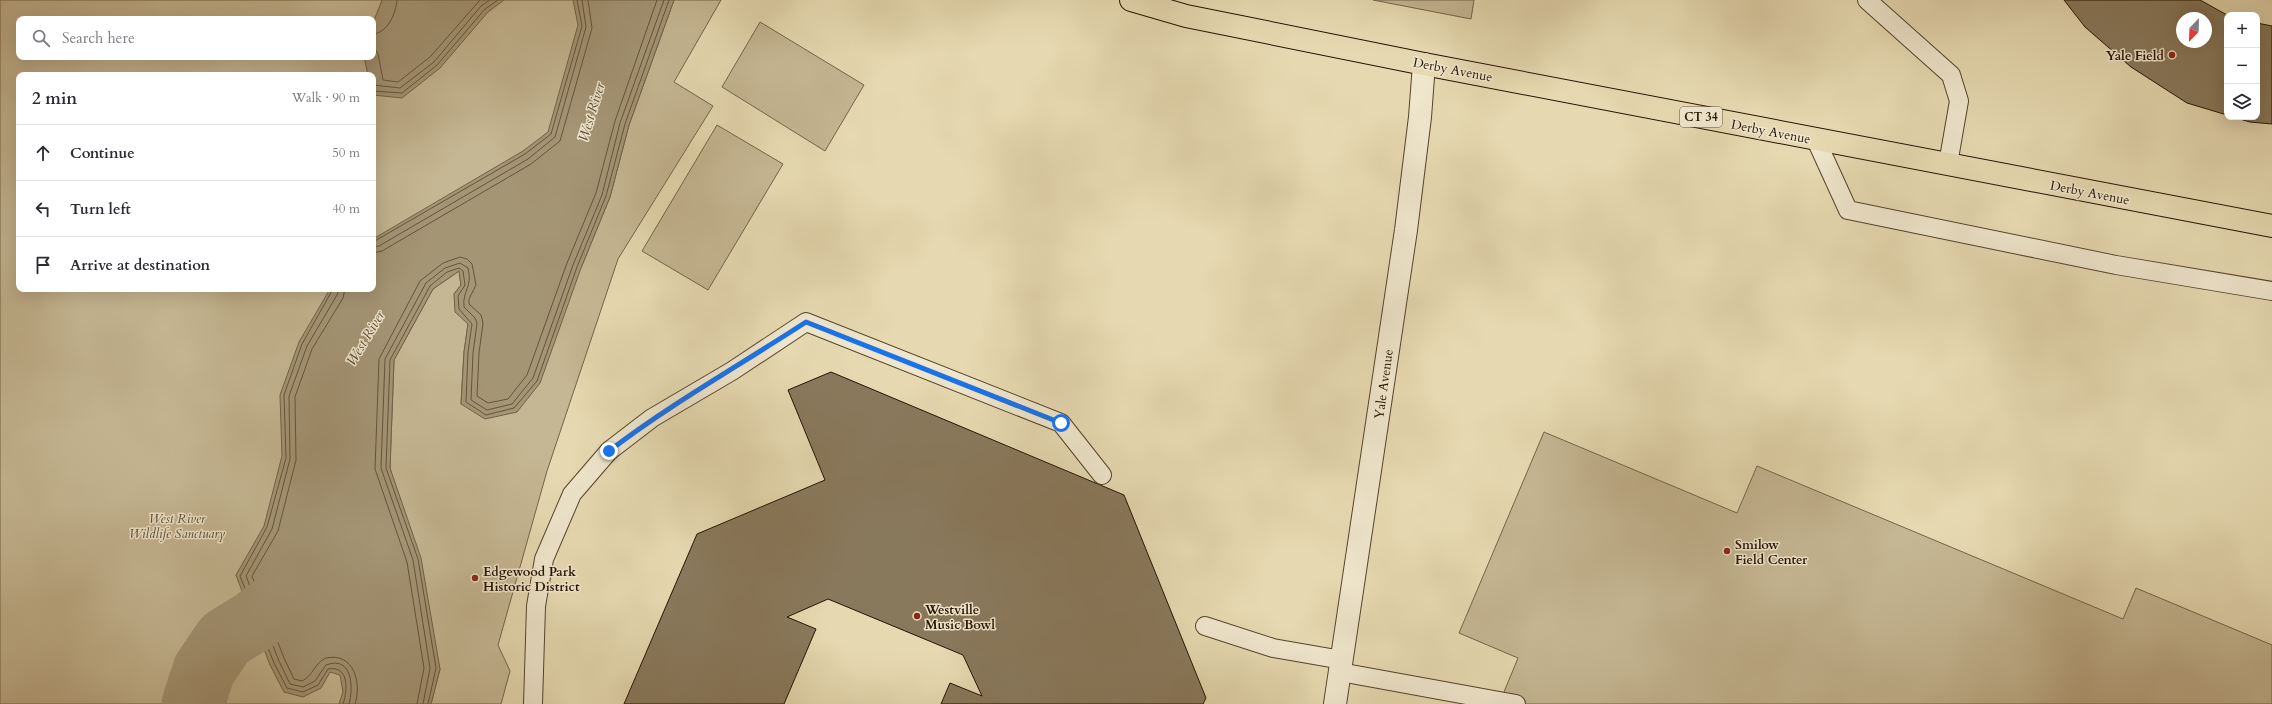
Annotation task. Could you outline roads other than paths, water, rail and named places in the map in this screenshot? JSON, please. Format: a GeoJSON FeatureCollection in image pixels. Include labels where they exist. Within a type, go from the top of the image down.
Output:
{"type":"FeatureCollection","features":[{"type":"Feature","properties":{"kind":"highway","name":"Derby Avenue"},"geometry":{"type":"LineString","coordinates":[[1131,0],[1186,16],[1424,64],[2272,226]]}},
{"type":"Feature","properties":{"kind":"street","name":"Yale Avenue"},"geometry":{"type":"LineString","coordinates":[[1335,704],[1406,230],[1420,117],[1424,64]]}},
{"type":"Feature","properties":{"kind":"lane"},"geometry":{"type":"LineString","coordinates":[[1867,0],[1951,75],[1959,101],[1948,164]]}},
{"type":"Feature","properties":{"kind":"lane"},"geometry":{"type":"LineString","coordinates":[[1816,140],[1848,210],[2116,265],[2272,291]]}},
{"type":"Feature","properties":{"kind":"lane"},"geometry":{"type":"LineString","coordinates":[[533,704],[536,606],[544,559],[572,494],[609,451],[652,418],[732,371],[806,322],[1061,423],[1102,475]]}},
{"type":"Feature","properties":{"kind":"lane"},"geometry":{"type":"LineString","coordinates":[[1205,626],[1274,648],[1341,666],[1516,704]]}},
{"type":"Feature","properties":{"kind":"water"},"geometry":{"type":"Polygon","coordinates":[[[382,0],[504,0],[488,12],[440,68],[402,98],[376,95],[376,72],[367,72],[365,60],[376,60],[376,16],[382,0]]]}},
{"type":"Feature","properties":{"kind":"water","name":"West River"},"geometry":{"type":"Polygon","coordinates":[[[573,0],[674,0],[629,125],[610,197],[581,268],[540,383],[517,412],[485,419],[461,404],[464,352],[468,324],[455,312],[454,294],[461,285],[459,271],[433,289],[394,360],[390,468],[421,558],[440,669],[431,704],[339,704],[343,692],[340,675],[330,672],[321,688],[303,697],[284,692],[270,665],[236,575],[264,526],[282,456],[280,395],[299,342],[328,292],[376,292],[376,237],[523,151],[548,132],[578,25],[573,0]]]}},
{"type":"Feature","properties":{"kind":"waterway"},"geometry":{"type":"LineString","coordinates":[[193,704],[204,670],[225,639],[254,621],[323,569]]}},
{"type":"Feature","properties":{"kind":"place","name":"Yale Field"},"geometry":{"type":"Point","coordinates":[2172,55]}},
{"type":"Feature","properties":{"kind":"place","name":"Smilow Field Center"},"geometry":{"type":"Point","coordinates":[1727,551]}},
{"type":"Feature","properties":{"kind":"place","name":"Edgewood Park Historic District"},"geometry":{"type":"Point","coordinates":[475,578]}},
{"type":"Feature","properties":{"kind":"place","name":"Westville Music Bowl"},"geometry":{"type":"Point","coordinates":[917,616]}},
{"type":"Feature","properties":{"kind":"park label","name":"West River Wildlife Sanctuary"},"geometry":{"type":"Point","coordinates":[177,526]}}]}
